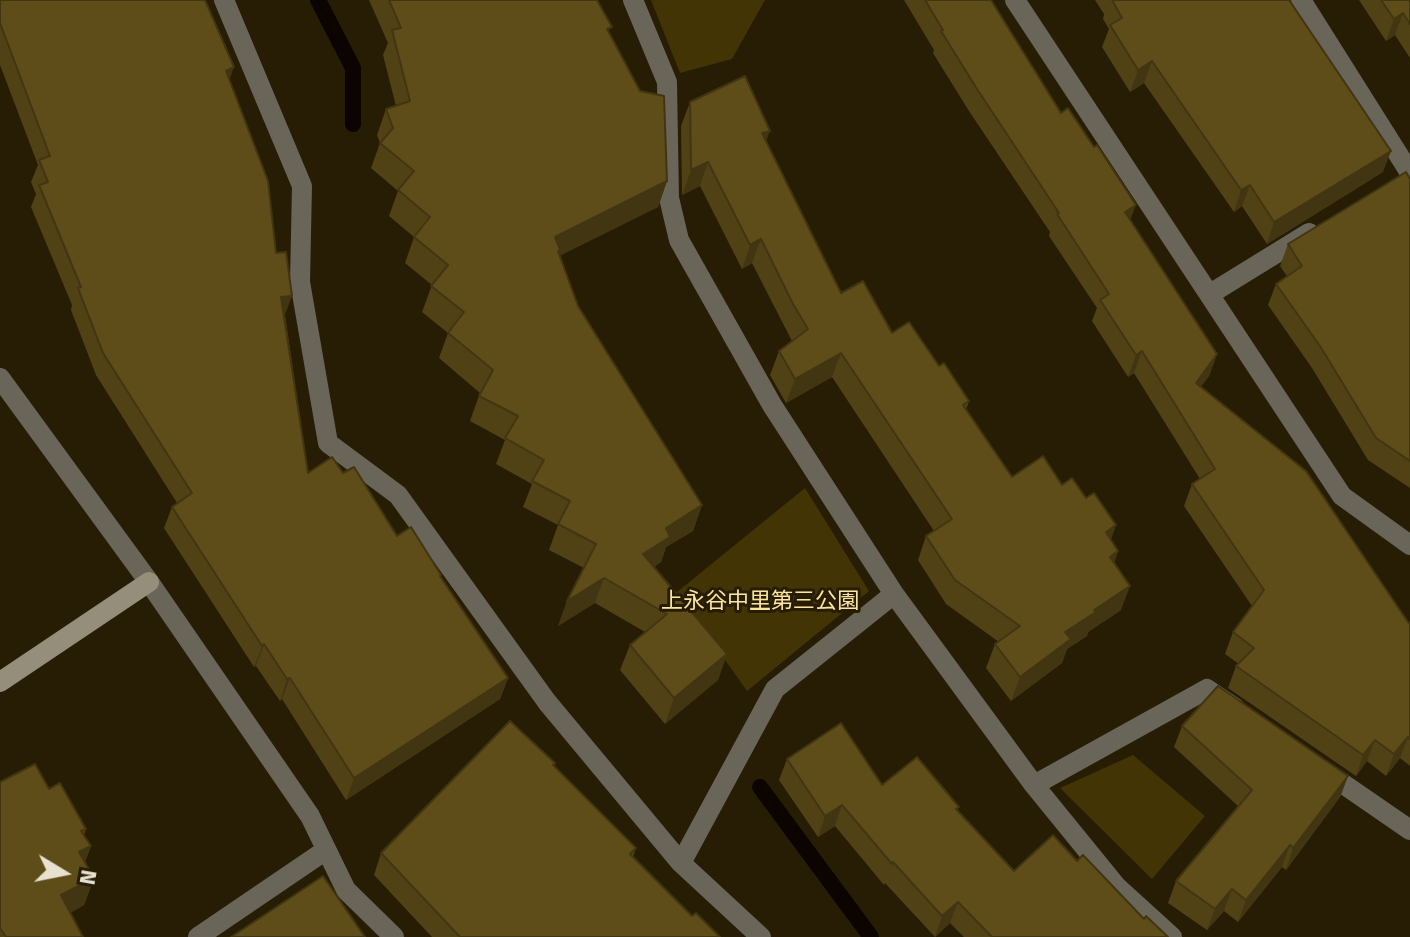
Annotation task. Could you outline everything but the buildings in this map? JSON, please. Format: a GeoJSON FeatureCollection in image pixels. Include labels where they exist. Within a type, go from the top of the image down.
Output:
{"type":"FeatureCollection","features":[{"type":"Feature","properties":{"kind":"street"},"geometry":{"type":"LineString","coordinates":[[224,0],[302,186],[300,282],[328,443],[398,495],[547,702],[681,863],[761,937]]}},
{"type":"Feature","properties":{"kind":"street"},"geometry":{"type":"LineString","coordinates":[[633,0],[667,82],[669,198],[679,240],[772,405],[894,594],[1034,785],[1117,887],[1172,937]]}},
{"type":"Feature","properties":{"kind":"street"},"geometry":{"type":"LineString","coordinates":[[1015,0],[1342,496],[1410,545]]}},
{"type":"Feature","properties":{"kind":"street"},"geometry":{"type":"LineString","coordinates":[[1301,0],[1406,174]]}},
{"type":"Feature","properties":{"kind":"street"},"geometry":{"type":"LineString","coordinates":[[1210,294],[1329,220]]}},
{"type":"Feature","properties":{"kind":"street"},"geometry":{"type":"LineString","coordinates":[[0,378],[149,582],[310,816],[346,890],[394,937]]}},
{"type":"Feature","properties":{"kind":"street"},"geometry":{"type":"LineString","coordinates":[[0,682],[149,582]]}},
{"type":"Feature","properties":{"kind":"street"},"geometry":{"type":"LineString","coordinates":[[681,863],[775,689],[894,594]]}},
{"type":"Feature","properties":{"kind":"street"},"geometry":{"type":"LineString","coordinates":[[1034,785],[1207,689],[1245,715]]}},
{"type":"Feature","properties":{"kind":"street"},"geometry":{"type":"LineString","coordinates":[[1308,759],[1410,830]]}},
{"type":"Feature","properties":{"kind":"street"},"geometry":{"type":"LineString","coordinates":[[198,937],[326,850]]}},
{"type":"Feature","properties":{"kind":"green space"},"geometry":{"type":"Polygon","coordinates":[[[651,0],[765,0],[732,59],[680,73],[651,0]]]}},
{"type":"Feature","properties":{"kind":"green space","name":"上永谷中里第三公園"},"geometry":{"type":"Polygon","coordinates":[[[805,488],[869,591],[747,691],[677,592],[805,488]]]}},
{"type":"Feature","properties":{"kind":"green space"},"geometry":{"type":"Polygon","coordinates":[[[1133,755],[1205,816],[1152,879],[1060,788],[1133,755]]]}},
{"type":"Feature","properties":{"kind":"waterway"},"geometry":{"type":"LineString","coordinates":[[318,0],[353,68],[353,124]]}},
{"type":"Feature","properties":{"kind":"waterway"},"geometry":{"type":"LineString","coordinates":[[760,787],[871,937]]}}]}
